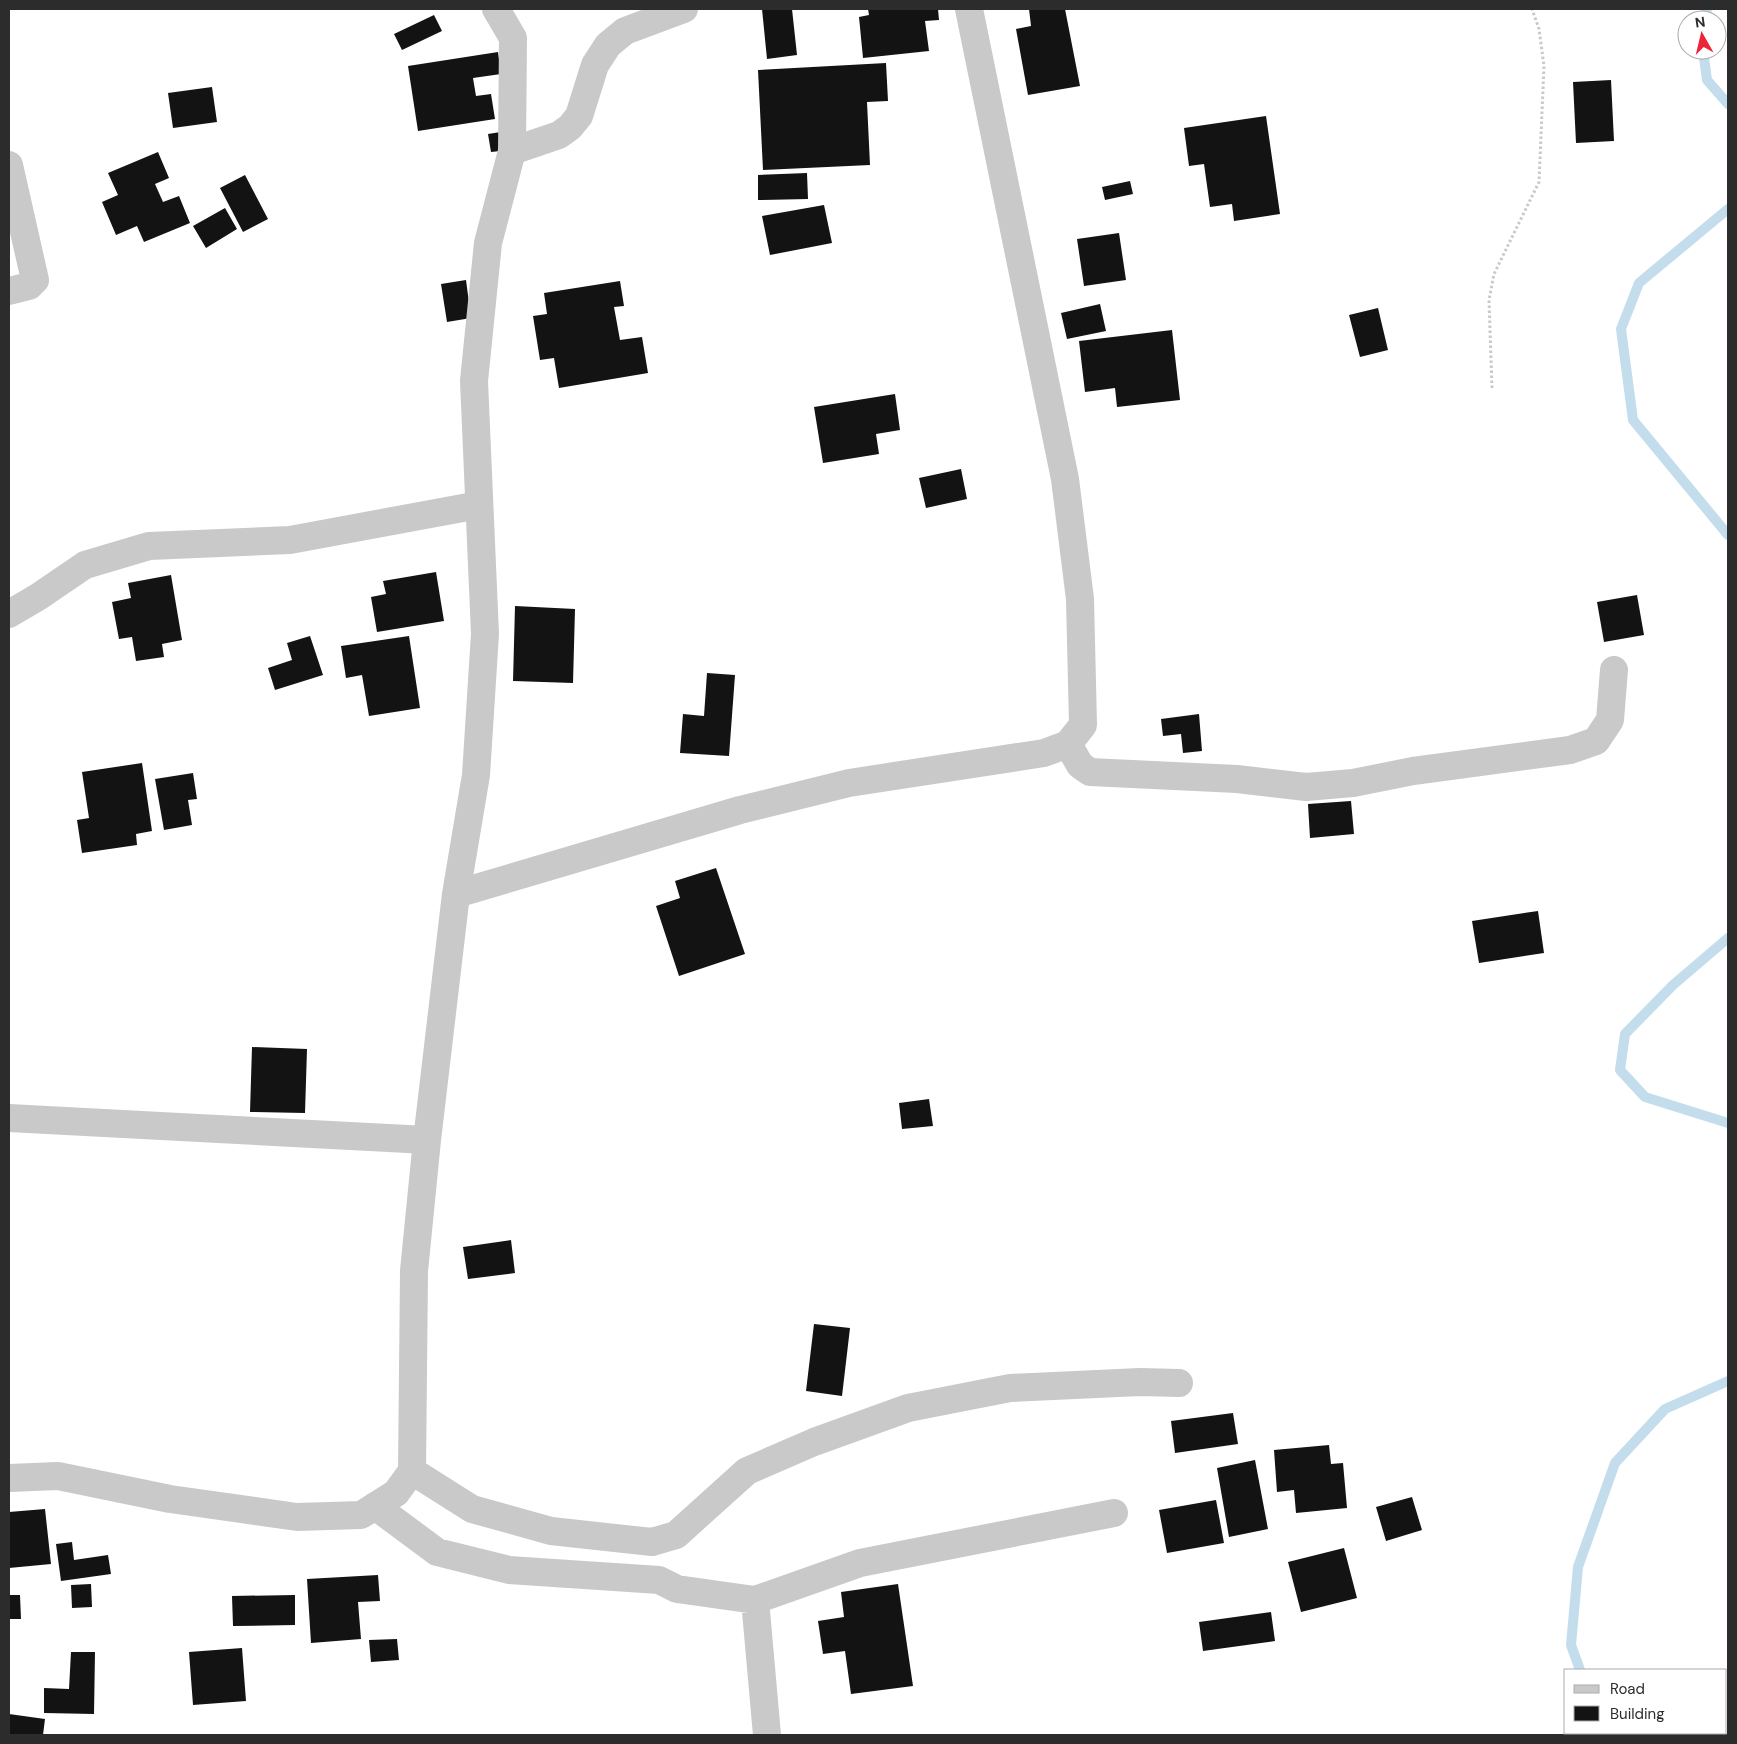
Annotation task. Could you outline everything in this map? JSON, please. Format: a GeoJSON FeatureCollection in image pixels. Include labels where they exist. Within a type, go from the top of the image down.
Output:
{"type":"FeatureCollection","features":[{"type":"Feature","properties":{"kind":"street"},"geometry":{"type":"LineString","coordinates":[[9,1478],[58,1476],[170,1500],[296,1516],[361,1515],[396,1493],[412,1471],[414,1270],[427,1140],[456,894],[476,775],[485,643],[474,381],[488,242],[512,151],[513,38],[496,9]]}},
{"type":"Feature","properties":{"kind":"street"},"geometry":{"type":"LineString","coordinates":[[512,151],[559,135],[570,127],[579,116],[595,64],[608,45],[625,31],[684,9]]}},
{"type":"Feature","properties":{"kind":"street"},"geometry":{"type":"LineString","coordinates":[[456,894],[740,810],[849,783],[1044,753],[1068,744],[1083,725],[1080,599],[1065,479],[968,9]]}},
{"type":"Feature","properties":{"kind":"street"},"geometry":{"type":"LineString","coordinates":[[9,165],[35,280],[28,286],[9,291]]}},
{"type":"Feature","properties":{"kind":"street"},"geometry":{"type":"LineString","coordinates":[[9,614],[85,565],[149,546],[290,540],[479,505]]}},
{"type":"Feature","properties":{"kind":"street"},"geometry":{"type":"LineString","coordinates":[[1068,744],[1080,765],[1090,772],[1237,779],[1306,788],[1353,783],[1413,771],[1570,750],[1596,741],[1610,720],[1614,670]]}},
{"type":"Feature","properties":{"kind":"street"},"geometry":{"type":"LineString","coordinates":[[9,1118],[427,1140]]}},
{"type":"Feature","properties":{"kind":"street"},"geometry":{"type":"LineString","coordinates":[[412,1471],[472,1509],[550,1531],[652,1542],[676,1535],[747,1471],[814,1442],[908,1408],[1010,1388],[1140,1382],[1179,1383]]}},
{"type":"Feature","properties":{"kind":"street"},"geometry":{"type":"LineString","coordinates":[[375,1506],[437,1552],[509,1570],[659,1580],[677,1589],[755,1600],[860,1563],[1114,1513]]}},
{"type":"Feature","properties":{"kind":"street"},"geometry":{"type":"LineString","coordinates":[[755,1600],[767,1735]]}},
{"type":"Feature","properties":{"kind":"path"},"geometry":{"type":"LineString","coordinates":[[1492,388],[1489,300],[1494,274],[1539,182],[1544,66],[1539,29],[1532,9]]}},
{"type":"Feature","properties":{"kind":"building"},"geometry":{"type":"Polygon","coordinates":[[[762,9],[792,9],[797,55],[767,59],[762,9]]]}},
{"type":"Feature","properties":{"kind":"building"},"geometry":{"type":"Polygon","coordinates":[[[868,9],[938,9],[939,20],[925,21],[929,51],[863,58],[859,17],[869,15],[868,9]]]}},
{"type":"Feature","properties":{"kind":"building"},"geometry":{"type":"Polygon","coordinates":[[[1029,9],[1065,9],[1080,86],[1028,95],[1016,29],[1031,26],[1029,9]]]}},
{"type":"Feature","properties":{"kind":"building"},"geometry":{"type":"Polygon","coordinates":[[[434,15],[442,31],[402,50],[394,34],[434,15]]]}},
{"type":"Feature","properties":{"kind":"building"},"geometry":{"type":"Polygon","coordinates":[[[498,52],[501,74],[473,78],[476,96],[491,94],[495,119],[418,131],[408,66],[498,52]]]}},
{"type":"Feature","properties":{"kind":"building"},"geometry":{"type":"Polygon","coordinates":[[[886,63],[888,101],[867,102],[870,165],[763,170],[758,70],[886,63]]]}},
{"type":"Feature","properties":{"kind":"building"},"geometry":{"type":"Polygon","coordinates":[[[1611,80],[1614,141],[1576,143],[1573,82],[1611,80]]]}},
{"type":"Feature","properties":{"kind":"building"},"geometry":{"type":"Polygon","coordinates":[[[212,87],[217,122],[173,128],[168,93],[212,87]]]}},
{"type":"Feature","properties":{"kind":"building"},"geometry":{"type":"Polygon","coordinates":[[[1266,116],[1280,214],[1234,221],[1232,204],[1210,207],[1204,164],[1189,166],[1184,128],[1266,116]]]}},
{"type":"Feature","properties":{"kind":"building"},"geometry":{"type":"Polygon","coordinates":[[[507,131],[510,150],[491,152],[488,134],[507,131]]]}},
{"type":"Feature","properties":{"kind":"building"},"geometry":{"type":"Polygon","coordinates":[[[158,152],[169,178],[155,184],[163,202],[179,196],[190,223],[144,242],[137,226],[116,235],[102,202],[118,195],[108,173],[158,152]]]}},
{"type":"Feature","properties":{"kind":"building"},"geometry":{"type":"Polygon","coordinates":[[[807,173],[808,199],[758,200],[758,175],[807,173]]]}},
{"type":"Feature","properties":{"kind":"building"},"geometry":{"type":"Polygon","coordinates":[[[245,175],[268,219],[243,232],[220,188],[245,175]]]}},
{"type":"Feature","properties":{"kind":"building"},"geometry":{"type":"Polygon","coordinates":[[[1130,181],[1133,194],[1105,200],[1102,187],[1130,181]]]}},
{"type":"Feature","properties":{"kind":"building"},"geometry":{"type":"Polygon","coordinates":[[[824,205],[832,243],[770,255],[762,216],[824,205]]]}},
{"type":"Feature","properties":{"kind":"building"},"geometry":{"type":"Polygon","coordinates":[[[225,208],[237,229],[206,248],[193,226],[225,208]]]}},
{"type":"Feature","properties":{"kind":"building"},"geometry":{"type":"Polygon","coordinates":[[[1119,233],[1126,280],[1084,286],[1077,239],[1119,233]]]}},
{"type":"Feature","properties":{"kind":"building"},"geometry":{"type":"Polygon","coordinates":[[[466,280],[471,318],[447,322],[441,284],[466,280]]]}},
{"type":"Feature","properties":{"kind":"building"},"geometry":{"type":"Polygon","coordinates":[[[620,281],[624,306],[614,307],[620,340],[642,337],[648,373],[559,388],[554,358],[540,360],[533,316],[547,314],[544,293],[620,281]]]}},
{"type":"Feature","properties":{"kind":"building"},"geometry":{"type":"Polygon","coordinates":[[[1100,304],[1106,331],[1067,339],[1061,313],[1100,304]]]}},
{"type":"Feature","properties":{"kind":"building"},"geometry":{"type":"Polygon","coordinates":[[[1378,308],[1388,350],[1360,357],[1349,315],[1378,308]]]}},
{"type":"Feature","properties":{"kind":"building"},"geometry":{"type":"Polygon","coordinates":[[[1172,330],[1180,400],[1117,407],[1115,388],[1085,392],[1079,341],[1172,330]]]}},
{"type":"Feature","properties":{"kind":"building"},"geometry":{"type":"Polygon","coordinates":[[[895,394],[900,430],[876,434],[879,454],[823,463],[814,407],[895,394]]]}},
{"type":"Feature","properties":{"kind":"building"},"geometry":{"type":"Polygon","coordinates":[[[961,469],[967,499],[926,508],[919,478],[961,469]]]}},
{"type":"Feature","properties":{"kind":"building"},"geometry":{"type":"Polygon","coordinates":[[[436,572],[444,621],[377,632],[371,597],[386,594],[383,581],[436,572]]]}},
{"type":"Feature","properties":{"kind":"building"},"geometry":{"type":"Polygon","coordinates":[[[171,575],[182,640],[162,644],[164,657],[136,661],[132,637],[119,639],[112,602],[131,598],[128,583],[171,575]]]}},
{"type":"Feature","properties":{"kind":"building"},"geometry":{"type":"Polygon","coordinates":[[[1637,595],[1644,635],[1604,642],[1597,602],[1637,595]]]}},
{"type":"Feature","properties":{"kind":"building"},"geometry":{"type":"Polygon","coordinates":[[[515,606],[575,609],[573,683],[513,681],[515,606]]]}},
{"type":"Feature","properties":{"kind":"building"},"geometry":{"type":"Polygon","coordinates":[[[310,636],[323,675],[275,690],[268,668],[292,660],[287,643],[310,636]]]}},
{"type":"Feature","properties":{"kind":"building"},"geometry":{"type":"Polygon","coordinates":[[[409,636],[420,708],[369,716],[362,675],[346,678],[341,646],[409,636]]]}},
{"type":"Feature","properties":{"kind":"building"},"geometry":{"type":"Polygon","coordinates":[[[707,673],[735,675],[729,756],[680,753],[683,714],[704,716],[707,673]]]}},
{"type":"Feature","properties":{"kind":"building"},"geometry":{"type":"Polygon","coordinates":[[[1199,714],[1202,751],[1183,753],[1181,734],[1163,736],[1161,719],[1199,714]]]}},
{"type":"Feature","properties":{"kind":"building"},"geometry":{"type":"Polygon","coordinates":[[[142,763],[152,831],[136,834],[137,845],[82,853],[77,820],[89,818],[82,772],[142,763]]]}},
{"type":"Feature","properties":{"kind":"building"},"geometry":{"type":"Polygon","coordinates":[[[193,773],[197,799],[188,800],[192,825],[164,830],[155,779],[193,773]]]}},
{"type":"Feature","properties":{"kind":"building"},"geometry":{"type":"Polygon","coordinates":[[[1351,801],[1354,834],[1310,838],[1308,804],[1351,801]]]}},
{"type":"Feature","properties":{"kind":"building"},"geometry":{"type":"Polygon","coordinates":[[[716,868],[745,954],[679,976],[656,906],[680,898],[675,881],[716,868]]]}},
{"type":"Feature","properties":{"kind":"building"},"geometry":{"type":"Polygon","coordinates":[[[1538,911],[1544,953],[1479,963],[1472,921],[1538,911]]]}},
{"type":"Feature","properties":{"kind":"building"},"geometry":{"type":"Polygon","coordinates":[[[252,1047],[307,1049],[305,1113],[250,1112],[252,1047]]]}},
{"type":"Feature","properties":{"kind":"building"},"geometry":{"type":"Polygon","coordinates":[[[929,1099],[933,1126],[902,1129],[899,1103],[929,1099]]]}},
{"type":"Feature","properties":{"kind":"building"},"geometry":{"type":"Polygon","coordinates":[[[511,1240],[515,1273],[468,1279],[463,1247],[511,1240]]]}},
{"type":"Feature","properties":{"kind":"building"},"geometry":{"type":"Polygon","coordinates":[[[814,1324],[850,1328],[842,1396],[806,1391],[814,1324]]]}},
{"type":"Feature","properties":{"kind":"building"},"geometry":{"type":"Polygon","coordinates":[[[1233,1413],[1238,1444],[1175,1453],[1171,1421],[1233,1413]]]}},
{"type":"Feature","properties":{"kind":"building"},"geometry":{"type":"Polygon","coordinates":[[[1329,1445],[1331,1464],[1343,1463],[1347,1508],[1296,1513],[1294,1490],[1277,1492],[1274,1450],[1329,1445]]]}},
{"type":"Feature","properties":{"kind":"building"},"geometry":{"type":"Polygon","coordinates":[[[1255,1460],[1268,1529],[1229,1537],[1217,1468],[1255,1460]]]}},
{"type":"Feature","properties":{"kind":"building"},"geometry":{"type":"Polygon","coordinates":[[[1412,1497],[1422,1530],[1386,1541],[1376,1507],[1412,1497]]]}},
{"type":"Feature","properties":{"kind":"building"},"geometry":{"type":"Polygon","coordinates":[[[1216,1500],[1224,1543],[1167,1553],[1159,1510],[1216,1500]]]}},
{"type":"Feature","properties":{"kind":"building"},"geometry":{"type":"Polygon","coordinates":[[[45,1509],[51,1564],[9,1568],[9,1512],[45,1509]]]}},
{"type":"Feature","properties":{"kind":"building"},"geometry":{"type":"Polygon","coordinates":[[[72,1542],[74,1560],[108,1555],[111,1574],[61,1581],[56,1544],[72,1542]]]}},
{"type":"Feature","properties":{"kind":"building"},"geometry":{"type":"Polygon","coordinates":[[[1344,1548],[1357,1598],[1301,1612],[1288,1562],[1344,1548]]]}},
{"type":"Feature","properties":{"kind":"building"},"geometry":{"type":"Polygon","coordinates":[[[378,1575],[380,1601],[358,1602],[361,1639],[311,1643],[307,1579],[378,1575]]]}},
{"type":"Feature","properties":{"kind":"building"},"geometry":{"type":"Polygon","coordinates":[[[91,1584],[92,1607],[72,1608],[71,1585],[91,1584]]]}},
{"type":"Feature","properties":{"kind":"building"},"geometry":{"type":"Polygon","coordinates":[[[898,1584],[913,1686],[851,1694],[845,1651],[823,1654],[818,1621],[844,1617],[841,1592],[898,1584]]]}},
{"type":"Feature","properties":{"kind":"building"},"geometry":{"type":"Polygon","coordinates":[[[9,1595],[20,1595],[21,1619],[9,1619],[9,1595]]]}},
{"type":"Feature","properties":{"kind":"building"},"geometry":{"type":"Polygon","coordinates":[[[295,1595],[295,1625],[233,1626],[232,1596],[295,1595]]]}},
{"type":"Feature","properties":{"kind":"building"},"geometry":{"type":"Polygon","coordinates":[[[1271,1612],[1275,1641],[1203,1651],[1199,1622],[1271,1612]]]}},
{"type":"Feature","properties":{"kind":"building"},"geometry":{"type":"Polygon","coordinates":[[[397,1639],[399,1660],[371,1662],[369,1640],[397,1639]]]}},
{"type":"Feature","properties":{"kind":"building"},"geometry":{"type":"Polygon","coordinates":[[[242,1648],[246,1701],[193,1705],[189,1652],[242,1648]]]}},
{"type":"Feature","properties":{"kind":"building"},"geometry":{"type":"Polygon","coordinates":[[[71,1652],[95,1652],[94,1714],[44,1713],[44,1688],[69,1689],[71,1652]]]}},
{"type":"Feature","properties":{"kind":"building"},"geometry":{"type":"Polygon","coordinates":[[[9,1714],[45,1719],[43,1735],[9,1735],[9,1714]]]}},
{"type":"Feature","properties":{"kind":"waterway"},"geometry":{"type":"LineString","coordinates":[[1704,60],[1707,80],[1728,104]]}},
{"type":"Feature","properties":{"kind":"waterway"},"geometry":{"type":"LineString","coordinates":[[1728,209],[1639,283],[1621,329],[1633,420],[1728,535]]}},
{"type":"Feature","properties":{"kind":"waterway"},"geometry":{"type":"LineString","coordinates":[[1728,938],[1673,985],[1625,1034],[1620,1070],[1645,1097],[1728,1123]]}},
{"type":"Feature","properties":{"kind":"waterway"},"geometry":{"type":"LineString","coordinates":[[1580,1669],[1571,1645],[1578,1567],[1615,1463],[1665,1409],[1728,1381]]}}]}
